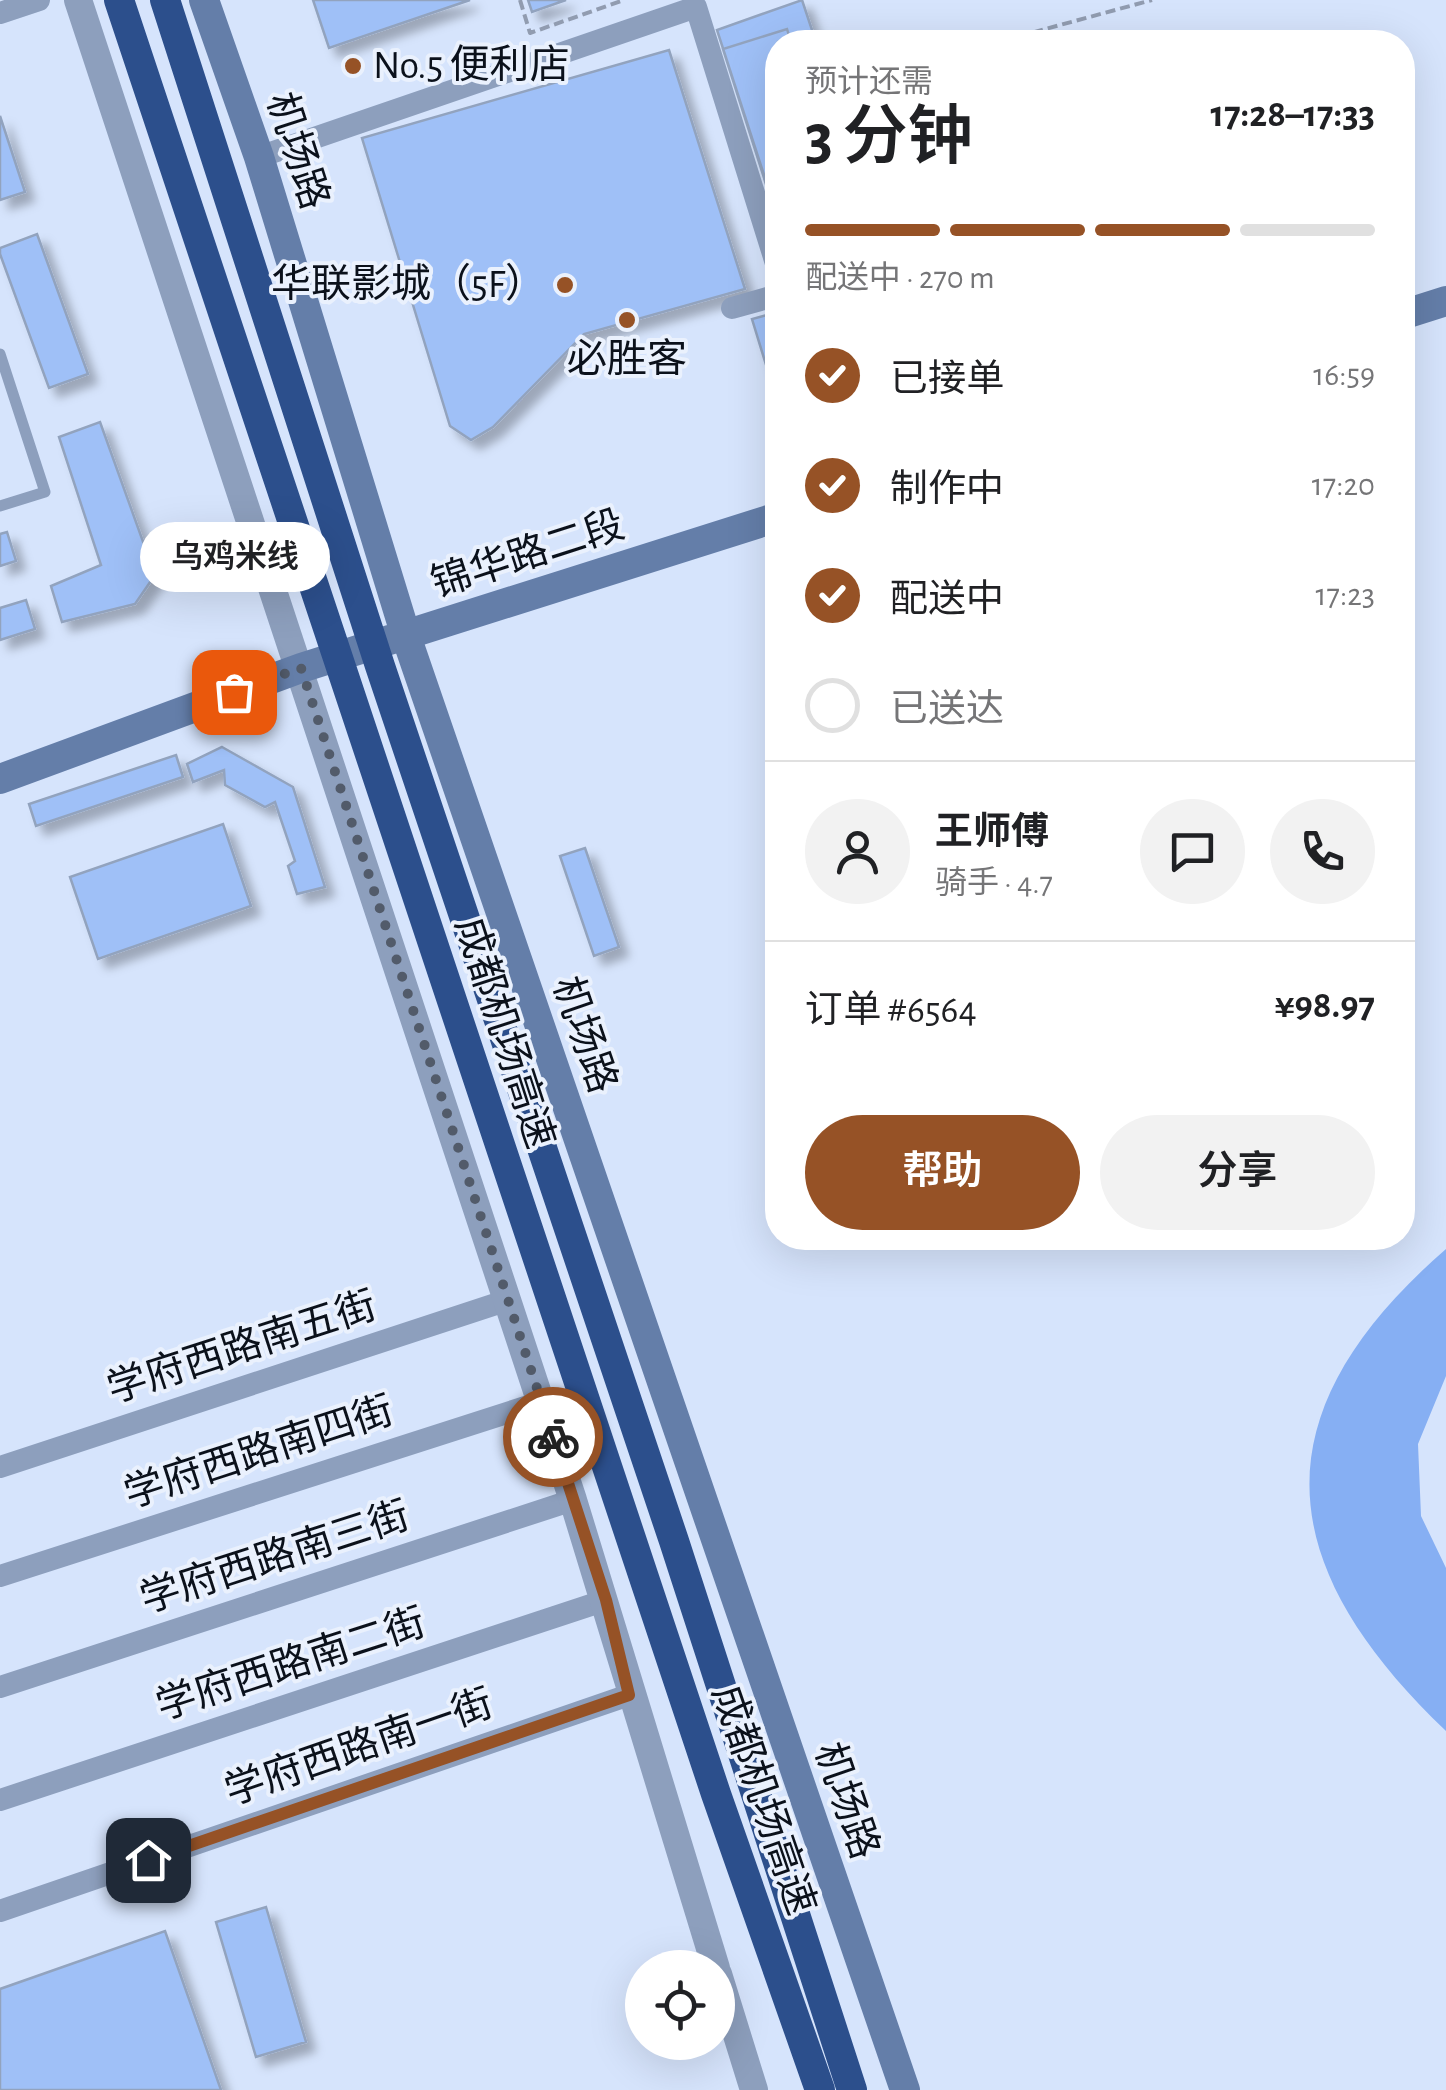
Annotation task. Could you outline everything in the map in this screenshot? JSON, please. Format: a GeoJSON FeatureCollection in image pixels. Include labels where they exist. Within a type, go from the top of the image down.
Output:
{"type":"FeatureCollection","features":[{"type":"Feature","properties":{"kind":"highway","name":"成都机场高速"},"geometry":{"type":"LineString","coordinates":[[119,0],[716,1794],[820,2090]]}},
{"type":"Feature","properties":{"kind":"highway","name":"成都机场高速"},"geometry":{"type":"LineString","coordinates":[[165,0],[852,2090]]}},
{"type":"Feature","properties":{"kind":"main road","name":"机场路"},"geometry":{"type":"LineString","coordinates":[[204,0],[259,157],[406,636],[906,2090]]}},
{"type":"Feature","properties":{"kind":"main road"},"geometry":{"type":"LineString","coordinates":[[1415,311],[1446,301]]}},
{"type":"Feature","properties":{"kind":"main road","name":"锦华路二段"},"geometry":{"type":"LineString","coordinates":[[0,779],[301,668],[765,521]]}},
{"type":"Feature","properties":{"kind":"street"},"geometry":{"type":"LineString","coordinates":[[0,13],[39,0]]}},
{"type":"Feature","properties":{"kind":"street"},"geometry":{"type":"LineString","coordinates":[[78,0],[574,1500],[606,1600],[629,1695],[709,1950]]}},
{"type":"Feature","properties":{"kind":"street"},"geometry":{"type":"LineString","coordinates":[[259,157],[696,7],[765,228]]}},
{"type":"Feature","properties":{"kind":"street"},"geometry":{"type":"LineString","coordinates":[[732,308],[765,299]]}},
{"type":"Feature","properties":{"kind":"street","name":"学府西路南五街"},"geometry":{"type":"LineString","coordinates":[[0,1467],[508,1300]]}},
{"type":"Feature","properties":{"kind":"street","name":"学府西路南四街"},"geometry":{"type":"LineString","coordinates":[[0,1576],[541,1402]]}},
{"type":"Feature","properties":{"kind":"street","name":"学府西路南三街"},"geometry":{"type":"LineString","coordinates":[[0,1687],[574,1500]]}},
{"type":"Feature","properties":{"kind":"street","name":"学府西路南二街"},"geometry":{"type":"LineString","coordinates":[[0,1800],[606,1600]]}},
{"type":"Feature","properties":{"kind":"street","name":"学府西路南一街"},"geometry":{"type":"LineString","coordinates":[[0,1911],[629,1695]]}},
{"type":"Feature","properties":{"kind":"street"},"geometry":{"type":"LineString","coordinates":[[735,2030],[754,2090]]}},
{"type":"Feature","properties":{"kind":"lane"},"geometry":{"type":"LineString","coordinates":[[0,354],[45,492],[0,506]]}},
{"type":"Feature","properties":{"kind":"path"},"geometry":{"type":"LineString","coordinates":[[520,0],[530,32],[624,0]]}},
{"type":"Feature","properties":{"kind":"path"},"geometry":{"type":"LineString","coordinates":[[1042,30],[1152,0]]}},
{"type":"Feature","properties":{"kind":"water"},"geometry":{"type":"Polygon","coordinates":[[[1446,1249],[1446,1376],[1418,1444],[1421,1516],[1446,1568],[1446,1731],[1388,1669],[1346,1608],[1319,1548],[1310,1489],[1317,1430],[1342,1370],[1385,1310],[1446,1249]]]}},
{"type":"Feature","properties":{"kind":"building"},"geometry":{"type":"Polygon","coordinates":[[[313,0],[470,0],[329,48],[313,0]]]}},
{"type":"Feature","properties":{"kind":"building"},"geometry":{"type":"Polygon","coordinates":[[[528,0],[566,0],[532,12],[528,0]]]}},
{"type":"Feature","properties":{"kind":"building"},"geometry":{"type":"Polygon","coordinates":[[[802,0],[812,30],[765,30],[765,178],[717,30],[802,0]]]}},
{"type":"Feature","properties":{"kind":"building"},"geometry":{"type":"Polygon","coordinates":[[[765,36],[765,181],[723,49],[765,36]]]}},
{"type":"Feature","properties":{"kind":"building"},"geometry":{"type":"Polygon","coordinates":[[[669,50],[745,289],[584,334],[493,427],[471,440],[450,426],[362,138],[669,50]]]}},
{"type":"Feature","properties":{"kind":"building"},"geometry":{"type":"Polygon","coordinates":[[[0,116],[25,192],[0,200],[0,116]]]}},
{"type":"Feature","properties":{"kind":"building"},"geometry":{"type":"Polygon","coordinates":[[[37,234],[88,374],[49,388],[0,254],[0,248],[37,234]]]}},
{"type":"Feature","properties":{"kind":"building"},"geometry":{"type":"Polygon","coordinates":[[[765,316],[765,362],[752,319],[765,316]]]}},
{"type":"Feature","properties":{"kind":"building"},"geometry":{"type":"Polygon","coordinates":[[[100,422],[155,575],[135,604],[62,622],[51,586],[101,565],[59,437],[100,422]]]}},
{"type":"Feature","properties":{"kind":"building"},"geometry":{"type":"Polygon","coordinates":[[[7,532],[16,561],[0,566],[0,534],[7,532]]]}},
{"type":"Feature","properties":{"kind":"building"},"geometry":{"type":"Polygon","coordinates":[[[26,600],[35,629],[0,640],[0,608],[26,600]]]}},
{"type":"Feature","properties":{"kind":"building"},"geometry":{"type":"Polygon","coordinates":[[[222,747],[293,787],[325,887],[297,894],[288,866],[295,861],[275,802],[265,807],[225,785],[224,770],[193,782],[187,764],[222,747]]]}},
{"type":"Feature","properties":{"kind":"building"},"geometry":{"type":"Polygon","coordinates":[[[176,755],[183,777],[36,826],[29,804],[176,755]]]}},
{"type":"Feature","properties":{"kind":"building"},"geometry":{"type":"Polygon","coordinates":[[[223,824],[251,906],[98,959],[70,877],[223,824]]]}},
{"type":"Feature","properties":{"kind":"building"},"geometry":{"type":"Polygon","coordinates":[[[585,848],[619,947],[594,956],[560,856],[585,848]]]}},
{"type":"Feature","properties":{"kind":"building"},"geometry":{"type":"Polygon","coordinates":[[[266,1907],[306,2042],[256,2057],[216,1922],[266,1907]]]}},
{"type":"Feature","properties":{"kind":"building"},"geometry":{"type":"Polygon","coordinates":[[[165,1931],[221,2090],[0,2090],[0,1989],[165,1931]]]}},
{"type":"Feature","properties":{"kind":"way so far"},"geometry":{"type":"LineString","coordinates":[[234,692],[301,668],[553,1437]]}},
{"type":"Feature","properties":{"kind":"place","name":"No.5 便利店"},"geometry":{"type":"Point","coordinates":[353,66]}},
{"type":"Feature","properties":{"kind":"place","name":"华联影城（5F）"},"geometry":{"type":"Point","coordinates":[565,285]}},
{"type":"Feature","properties":{"kind":"place","name":"必胜客"},"geometry":{"type":"Point","coordinates":[627,320]}},
{"type":"Feature","properties":{"kind":"place","name":"乌鸡米线"},"geometry":{"type":"Point","coordinates":[234,692]}},
{"type":"Feature","properties":{"kind":"route"},"geometry":{"type":"LineString","coordinates":[[148,1860],[629,1695],[606,1600],[553,1437]]}}]}
